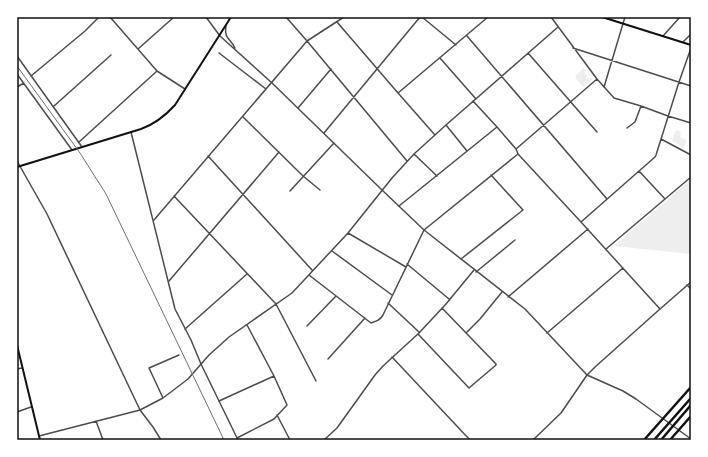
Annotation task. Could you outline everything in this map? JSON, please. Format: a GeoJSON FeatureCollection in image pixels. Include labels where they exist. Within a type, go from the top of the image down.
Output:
{"type":"FeatureCollection","features":[{"type":"Feature","properties":{"kind":"highway"},"geometry":{"type":"LineString","coordinates":[[644,440],[691,387]]}},
{"type":"Feature","properties":{"kind":"highway"},"geometry":{"type":"LineString","coordinates":[[654,440],[691,398]]}},
{"type":"Feature","properties":{"kind":"highway"},"geometry":{"type":"LineString","coordinates":[[661,440],[691,405]]}},
{"type":"Feature","properties":{"kind":"highway"},"geometry":{"type":"LineString","coordinates":[[670,440],[691,416]]}},
{"type":"Feature","properties":{"kind":"main road"},"geometry":{"type":"LineString","coordinates":[[17,167],[148,126],[162,118],[175,105],[231,17]]}},
{"type":"Feature","properties":{"kind":"main road"},"geometry":{"type":"LineString","coordinates":[[602,17],[683,42],[691,46]]}},
{"type":"Feature","properties":{"kind":"main road"},"geometry":{"type":"LineString","coordinates":[[17,345],[40,440]]}},
{"type":"Feature","properties":{"kind":"street"},"geometry":{"type":"LineString","coordinates":[[31,76],[85,31],[99,17]]}},
{"type":"Feature","properties":{"kind":"street"},"geometry":{"type":"LineString","coordinates":[[110,17],[158,71],[185,89]]}},
{"type":"Feature","properties":{"kind":"street"},"geometry":{"type":"LineString","coordinates":[[138,49],[174,17]]}},
{"type":"Feature","properties":{"kind":"street"},"geometry":{"type":"LineString","coordinates":[[206,17],[220,36],[272,83],[424,230],[525,309],[587,375],[623,391],[691,439]]}},
{"type":"Feature","properties":{"kind":"street"},"geometry":{"type":"LineString","coordinates":[[286,17],[408,161]]}},
{"type":"Feature","properties":{"kind":"street"},"geometry":{"type":"LineString","coordinates":[[154,220],[307,41],[344,17]]}},
{"type":"Feature","properties":{"kind":"street"},"geometry":{"type":"LineString","coordinates":[[324,133],[421,17],[456,45]]}},
{"type":"Feature","properties":{"kind":"street"},"geometry":{"type":"LineString","coordinates":[[398,93],[488,17]]}},
{"type":"Feature","properties":{"kind":"street"},"geometry":{"type":"LineString","coordinates":[[551,17],[597,79],[614,98],[691,123]]}},
{"type":"Feature","properties":{"kind":"street"},"geometry":{"type":"LineString","coordinates":[[604,87],[625,17]]}},
{"type":"Feature","properties":{"kind":"street"},"geometry":{"type":"LineString","coordinates":[[663,36],[680,17]]}},
{"type":"Feature","properties":{"kind":"street"},"geometry":{"type":"LineString","coordinates":[[337,22],[435,135]]}},
{"type":"Feature","properties":{"kind":"street"},"geometry":{"type":"LineString","coordinates":[[226,26],[226,36],[236,50]]}},
{"type":"Feature","properties":{"kind":"street"},"geometry":{"type":"LineString","coordinates":[[39,436],[140,410],[164,398],[188,379],[208,355],[229,337],[292,293],[348,233],[382,190],[414,154],[558,27]]}},
{"type":"Feature","properties":{"kind":"street"},"geometry":{"type":"LineString","coordinates":[[683,42],[691,34]]}},
{"type":"Feature","properties":{"kind":"street"},"geometry":{"type":"LineString","coordinates":[[467,36],[607,199]]}},
{"type":"Feature","properties":{"kind":"street"},"geometry":{"type":"LineString","coordinates":[[581,222],[655,157],[691,46]]}},
{"type":"Feature","properties":{"kind":"street"},"geometry":{"type":"LineString","coordinates":[[573,48],[691,86]]}},
{"type":"Feature","properties":{"kind":"street"},"geometry":{"type":"LineString","coordinates":[[220,53],[266,89]]}},
{"type":"Feature","properties":{"kind":"street"},"geometry":{"type":"LineString","coordinates":[[528,53],[597,132]]}},
{"type":"Feature","properties":{"kind":"street"},"geometry":{"type":"LineString","coordinates":[[54,106],[111,55]]}},
{"type":"Feature","properties":{"kind":"street"},"geometry":{"type":"LineString","coordinates":[[17,56],[82,146]]}},
{"type":"Feature","properties":{"kind":"street"},"geometry":{"type":"LineString","coordinates":[[440,58],[476,99]]}},
{"type":"Feature","properties":{"kind":"street"},"geometry":{"type":"LineString","coordinates":[[298,108],[330,69]]}},
{"type":"Feature","properties":{"kind":"street"},"geometry":{"type":"LineString","coordinates":[[79,142],[158,71]]}},
{"type":"Feature","properties":{"kind":"street"},"geometry":{"type":"LineString","coordinates":[[17,74],[72,150]]}},
{"type":"Feature","properties":{"kind":"street"},"geometry":{"type":"LineString","coordinates":[[516,149],[597,79]]}},
{"type":"Feature","properties":{"kind":"street"},"geometry":{"type":"LineString","coordinates":[[17,88],[24,83]]}},
{"type":"Feature","properties":{"kind":"street"},"geometry":{"type":"LineString","coordinates":[[473,101],[516,149],[518,154],[660,309]]}},
{"type":"Feature","properties":{"kind":"street"},"geometry":{"type":"LineString","coordinates":[[627,128],[635,122],[641,106]]}},
{"type":"Feature","properties":{"kind":"street"},"geometry":{"type":"LineString","coordinates":[[243,116],[320,190]]}},
{"type":"Feature","properties":{"kind":"street"},"geometry":{"type":"LineString","coordinates":[[446,125],[467,151]]}},
{"type":"Feature","properties":{"kind":"street"},"geometry":{"type":"LineString","coordinates":[[399,206],[497,127]]}},
{"type":"Feature","properties":{"kind":"street"},"geometry":{"type":"LineString","coordinates":[[131,131],[175,309],[238,439],[274,419],[287,405],[274,376],[247,325]]}},
{"type":"Feature","properties":{"kind":"street"},"geometry":{"type":"LineString","coordinates":[[661,139],[691,155]]}},
{"type":"Feature","properties":{"kind":"street"},"geometry":{"type":"LineString","coordinates":[[290,191],[334,143]]}},
{"type":"Feature","properties":{"kind":"street"},"geometry":{"type":"LineString","coordinates":[[169,281],[279,152]]}},
{"type":"Feature","properties":{"kind":"street"},"geometry":{"type":"LineString","coordinates":[[414,154],[437,176]]}},
{"type":"Feature","properties":{"kind":"street"},"geometry":{"type":"LineString","coordinates":[[309,275],[371,323],[376,321],[382,317],[424,230],[518,154]]}},
{"type":"Feature","properties":{"kind":"street"},"geometry":{"type":"LineString","coordinates":[[208,156],[312,271]]}},
{"type":"Feature","properties":{"kind":"street"},"geometry":{"type":"LineString","coordinates":[[17,161],[47,214],[140,410],[161,440]]}},
{"type":"Feature","properties":{"kind":"street"},"geometry":{"type":"LineString","coordinates":[[639,171],[665,199]]}},
{"type":"Feature","properties":{"kind":"street"},"geometry":{"type":"LineString","coordinates":[[461,259],[523,210],[491,175]]}},
{"type":"Feature","properties":{"kind":"street"},"geometry":{"type":"LineString","coordinates":[[606,249],[691,177]]}},
{"type":"Feature","properties":{"kind":"street"},"geometry":{"type":"LineString","coordinates":[[174,196],[276,304],[316,381]]}},
{"type":"Feature","properties":{"kind":"street"},"geometry":{"type":"LineString","coordinates":[[508,297],[588,229]]}},
{"type":"Feature","properties":{"kind":"street"},"geometry":{"type":"LineString","coordinates":[[348,233],[406,267]]}},
{"type":"Feature","properties":{"kind":"street"},"geometry":{"type":"LineString","coordinates":[[324,440],[337,428],[375,375],[392,357],[418,334],[475,271],[515,240]]}},
{"type":"Feature","properties":{"kind":"street"},"geometry":{"type":"LineString","coordinates":[[332,250],[392,295]]}},
{"type":"Feature","properties":{"kind":"street"},"geometry":{"type":"LineString","coordinates":[[407,264],[450,299]]}},
{"type":"Feature","properties":{"kind":"street"},"geometry":{"type":"LineString","coordinates":[[547,333],[623,268]]}},
{"type":"Feature","properties":{"kind":"street"},"geometry":{"type":"LineString","coordinates":[[185,329],[247,274]]}},
{"type":"Feature","properties":{"kind":"street"},"geometry":{"type":"LineString","coordinates":[[533,440],[561,413],[587,375],[605,357],[691,282]]}},
{"type":"Feature","properties":{"kind":"street"},"geometry":{"type":"LineString","coordinates":[[688,285],[691,289]]}},
{"type":"Feature","properties":{"kind":"street"},"geometry":{"type":"LineString","coordinates":[[466,333],[480,319],[502,292]]}},
{"type":"Feature","properties":{"kind":"street"},"geometry":{"type":"LineString","coordinates":[[307,326],[336,296]]}},
{"type":"Feature","properties":{"kind":"street"},"geometry":{"type":"LineString","coordinates":[[388,303],[468,388],[496,365],[442,308]]}},
{"type":"Feature","properties":{"kind":"street"},"geometry":{"type":"LineString","coordinates":[[328,359],[365,318]]}},
{"type":"Feature","properties":{"kind":"street"},"geometry":{"type":"LineString","coordinates":[[164,398],[149,368],[179,355]]}},
{"type":"Feature","properties":{"kind":"street"},"geometry":{"type":"LineString","coordinates":[[392,357],[470,440]]}},
{"type":"Feature","properties":{"kind":"street"},"geometry":{"type":"LineString","coordinates":[[17,369],[22,368]]}},
{"type":"Feature","properties":{"kind":"street"},"geometry":{"type":"LineString","coordinates":[[219,401],[274,376]]}},
{"type":"Feature","properties":{"kind":"street"},"geometry":{"type":"LineString","coordinates":[[17,412],[31,407]]}},
{"type":"Feature","properties":{"kind":"street"},"geometry":{"type":"LineString","coordinates":[[277,415],[290,440]]}},
{"type":"Feature","properties":{"kind":"street"},"geometry":{"type":"LineString","coordinates":[[96,421],[103,440]]}},
{"type":"Feature","properties":{"kind":"shaded area"},"geometry":{"type":"Polygon","coordinates":[[[584,68],[586,70],[584,72],[589,80],[592,78],[593,79],[583,87],[575,77],[584,68]]]}},
{"type":"Feature","properties":{"kind":"shaded area"},"geometry":{"type":"Polygon","coordinates":[[[676,130],[681,132],[680,137],[687,140],[684,148],[672,141],[676,130]]]}},
{"type":"Feature","properties":{"kind":"shaded area"},"geometry":{"type":"Polygon","coordinates":[[[691,179],[691,254],[614,246],[691,179]]]}},
{"type":"Feature","properties":{"kind":"railway"},"geometry":{"type":"LineString","coordinates":[[17,66],[80,153],[106,194],[224,440]]}}]}
